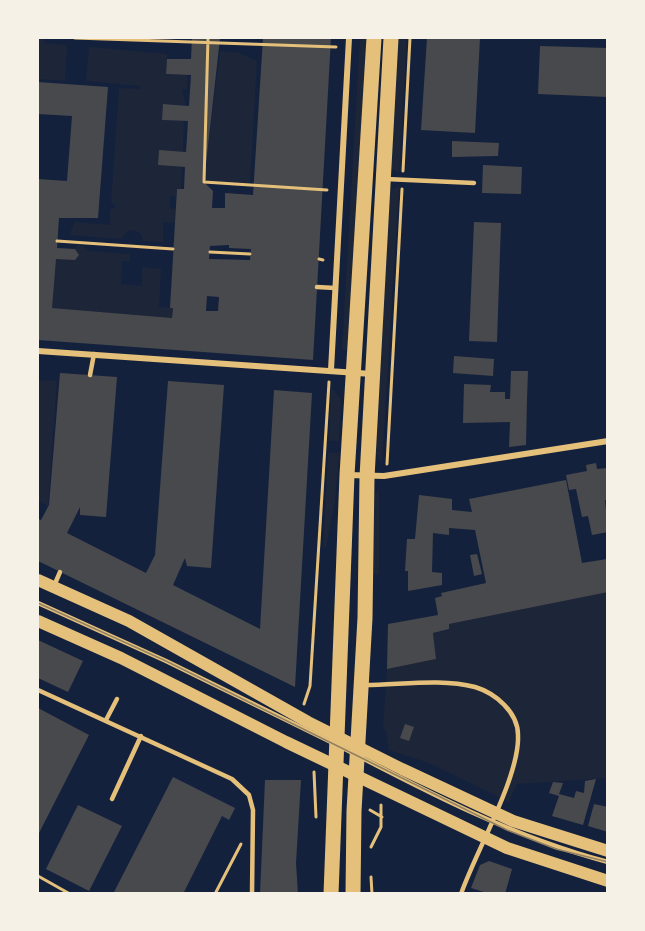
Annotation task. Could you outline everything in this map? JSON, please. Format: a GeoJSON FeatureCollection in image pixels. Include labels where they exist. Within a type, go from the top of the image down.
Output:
{"type":"FeatureCollection","features":[{"type":"Feature","properties":{"kind":"main road"},"geometry":{"type":"LineString","coordinates":[[331,894],[335,739],[347,475],[374,38]]}},
{"type":"Feature","properties":{"kind":"main road"},"geometry":{"type":"LineString","coordinates":[[353,894],[362,685],[367,477],[391,38]]}},
{"type":"Feature","properties":{"kind":"main road"},"geometry":{"type":"LineString","coordinates":[[38,579],[129,621],[335,739],[493,818],[608,851]]}},
{"type":"Feature","properties":{"kind":"main road"},"geometry":{"type":"LineString","coordinates":[[38,621],[131,664],[286,742],[357,774],[390,793],[507,848],[608,881]]}},
{"type":"Feature","properties":{"kind":"street"},"geometry":{"type":"LineString","coordinates":[[331,370],[349,38]]}},
{"type":"Feature","properties":{"kind":"street"},"geometry":{"type":"LineString","coordinates":[[38,351],[373,374]]}},
{"type":"Feature","properties":{"kind":"street"},"geometry":{"type":"LineString","coordinates":[[347,475],[367,477],[608,441]]}},
{"type":"Feature","properties":{"kind":"lane"},"geometry":{"type":"LineString","coordinates":[[384,179],[474,183]]}},
{"type":"Feature","properties":{"kind":"lane"},"geometry":{"type":"LineString","coordinates":[[317,287],[335,288]]}},
{"type":"Feature","properties":{"kind":"lane"},"geometry":{"type":"LineString","coordinates":[[90,375],[94,354]]}},
{"type":"Feature","properties":{"kind":"lane"},"geometry":{"type":"LineString","coordinates":[[54,587],[60,572]]}},
{"type":"Feature","properties":{"kind":"lane"},"geometry":{"type":"LineString","coordinates":[[38,603],[335,739]]}},
{"type":"Feature","properties":{"kind":"lane"},"geometry":{"type":"LineString","coordinates":[[362,685],[436,684],[474,687],[494,695],[511,712],[519,734],[513,764],[461,894]]}},
{"type":"Feature","properties":{"kind":"lane"},"geometry":{"type":"LineString","coordinates":[[38,690],[232,779],[249,795],[253,821],[252,894]]}},
{"type":"Feature","properties":{"kind":"lane"},"geometry":{"type":"LineString","coordinates":[[106,720],[117,699]]}},
{"type":"Feature","properties":{"kind":"lane"},"geometry":{"type":"LineString","coordinates":[[112,799],[141,736]]}},
{"type":"Feature","properties":{"kind":"lane"},"geometry":{"type":"LineString","coordinates":[[493,818],[556,849],[608,862]]}},
{"type":"Feature","properties":{"kind":"path"},"geometry":{"type":"LineString","coordinates":[[75,38],[336,47]]}},
{"type":"Feature","properties":{"kind":"path"},"geometry":{"type":"LineString","coordinates":[[208,38],[204,182],[327,190]]}},
{"type":"Feature","properties":{"kind":"path"},"geometry":{"type":"LineString","coordinates":[[387,465],[411,38]]}},
{"type":"Feature","properties":{"kind":"path"},"geometry":{"type":"LineString","coordinates":[[57,241],[174,249]]}},
{"type":"Feature","properties":{"kind":"path"},"geometry":{"type":"LineString","coordinates":[[210,252],[250,254]]}},
{"type":"Feature","properties":{"kind":"path"},"geometry":{"type":"LineString","coordinates":[[305,707],[304,698],[310,686],[328,385]]}},
{"type":"Feature","properties":{"kind":"path"},"geometry":{"type":"LineString","coordinates":[[314,774],[315,785]]}},
{"type":"Feature","properties":{"kind":"path"},"geometry":{"type":"LineString","coordinates":[[370,849],[381,827],[381,815]]}},
{"type":"Feature","properties":{"kind":"path"},"geometry":{"type":"LineString","coordinates":[[215,894],[253,821]]}},
{"type":"Feature","properties":{"kind":"path"},"geometry":{"type":"LineString","coordinates":[[371,871],[372,894]]}},
{"type":"Feature","properties":{"kind":"path"},"geometry":{"type":"LineString","coordinates":[[38,876],[70,894]]}},
{"type":"Feature","properties":{"kind":"shaded area"},"geometry":{"type":"Polygon","coordinates":[[[38,38],[44,38],[44,43],[67,45],[65,81],[38,79],[38,38]]]}},
{"type":"Feature","properties":{"kind":"shaded area"},"geometry":{"type":"Polygon","coordinates":[[[360,38],[370,38],[348,348],[345,351],[342,349],[360,38]]]}},
{"type":"Feature","properties":{"kind":"shaded area"},"geometry":{"type":"Polygon","coordinates":[[[396,38],[407,38],[399,173],[389,167],[396,38]]]}},
{"type":"Feature","properties":{"kind":"shaded area"},"geometry":{"type":"Polygon","coordinates":[[[89,47],[167,54],[166,74],[187,75],[187,89],[182,89],[186,105],[164,104],[162,120],[184,121],[183,152],[159,151],[159,165],[182,167],[181,189],[177,189],[176,197],[170,196],[170,208],[176,209],[175,223],[163,222],[163,242],[143,241],[141,234],[134,230],[126,232],[122,239],[69,235],[75,222],[110,225],[110,209],[115,208],[115,204],[111,203],[119,88],[140,89],[140,86],[86,81],[89,47]]]}},
{"type":"Feature","properties":{"kind":"shaded area"},"geometry":{"type":"Polygon","coordinates":[[[220,51],[239,53],[257,61],[250,183],[204,182],[220,51]]]}},
{"type":"Feature","properties":{"kind":"shaded area"},"geometry":{"type":"Polygon","coordinates":[[[399,186],[382,464],[373,448],[388,191],[399,186]]]}},
{"type":"Feature","properties":{"kind":"shaded area"},"geometry":{"type":"Polygon","coordinates":[[[38,240],[57,241],[57,248],[74,249],[79,244],[90,251],[130,254],[130,261],[122,261],[121,284],[142,286],[142,267],[161,269],[159,307],[173,308],[172,318],[52,308],[52,298],[38,297],[38,240]]]}},
{"type":"Feature","properties":{"kind":"shaded area"},"geometry":{"type":"Polygon","coordinates":[[[38,380],[57,381],[48,506],[38,500],[38,380]]]}},
{"type":"Feature","properties":{"kind":"shaded area"},"geometry":{"type":"Polygon","coordinates":[[[331,387],[340,398],[341,403],[339,441],[329,441],[331,387]]]}},
{"type":"Feature","properties":{"kind":"shaded area"},"geometry":{"type":"Polygon","coordinates":[[[328,453],[339,453],[335,501],[326,547],[323,548],[328,453]]]}},
{"type":"Feature","properties":{"kind":"shaded area"},"geometry":{"type":"Polygon","coordinates":[[[379,489],[379,574],[373,574],[373,496],[379,489]]]}},
{"type":"Feature","properties":{"kind":"shaded area"},"geometry":{"type":"Polygon","coordinates":[[[607,592],[607,778],[517,784],[509,802],[429,763],[389,750],[386,731],[383,728],[387,669],[436,659],[433,633],[449,630],[449,624],[607,592]]]}},
{"type":"Feature","properties":{"kind":"building"},"geometry":{"type":"Polygon","coordinates":[[[192,38],[220,38],[204,182],[213,191],[212,208],[225,208],[225,193],[253,195],[263,38],[331,38],[313,360],[38,340],[38,179],[67,181],[72,116],[38,114],[38,82],[108,87],[98,218],[59,218],[57,248],[75,249],[79,255],[75,260],[56,259],[52,308],[172,318],[173,308],[170,308],[177,189],[184,189],[185,167],[158,165],[159,150],[186,152],[188,121],[162,120],[163,104],[189,106],[191,75],[166,74],[167,59],[191,59],[192,38]],[[229,245],[210,246],[209,259],[250,260],[251,249],[229,248],[229,245]],[[207,296],[206,311],[218,311],[219,297],[207,296]]]}},
{"type":"Feature","properties":{"kind":"building"},"geometry":{"type":"Polygon","coordinates":[[[427,38],[480,38],[475,133],[421,130],[427,38]]]}},
{"type":"Feature","properties":{"kind":"building"},"geometry":{"type":"Polygon","coordinates":[[[540,46],[608,48],[608,97],[538,94],[540,46]]]}},
{"type":"Feature","properties":{"kind":"building"},"geometry":{"type":"Polygon","coordinates":[[[452,141],[499,143],[498,156],[452,157],[452,141]]]}},
{"type":"Feature","properties":{"kind":"building"},"geometry":{"type":"Polygon","coordinates":[[[483,165],[522,167],[521,194],[482,193],[483,165]]]}},
{"type":"Feature","properties":{"kind":"building"},"geometry":{"type":"Polygon","coordinates":[[[474,222],[501,223],[497,342],[469,341],[474,222]]]}},
{"type":"Feature","properties":{"kind":"building"},"geometry":{"type":"Polygon","coordinates":[[[454,356],[494,359],[493,376],[453,373],[454,356]]]}},
{"type":"Feature","properties":{"kind":"building"},"geometry":{"type":"Polygon","coordinates":[[[511,371],[528,371],[526,445],[509,447],[510,422],[463,423],[464,384],[491,385],[490,392],[505,392],[505,399],[510,399],[511,371]]]}},
{"type":"Feature","properties":{"kind":"building"},"geometry":{"type":"Polygon","coordinates":[[[60,373],[117,377],[106,517],[80,515],[80,507],[67,533],[146,573],[155,555],[168,381],[224,385],[211,568],[187,566],[185,558],[173,585],[260,629],[274,390],[312,393],[295,687],[38,561],[38,519],[41,520],[49,505],[60,373]]]}},
{"type":"Feature","properties":{"kind":"building"},"geometry":{"type":"Polygon","coordinates":[[[596,463],[597,469],[608,468],[608,500],[605,500],[608,532],[592,535],[588,516],[582,517],[576,489],[569,490],[566,475],[587,471],[586,465],[596,463]]]}},
{"type":"Feature","properties":{"kind":"building"},"geometry":{"type":"Polygon","coordinates":[[[566,480],[582,563],[607,559],[608,592],[449,624],[449,629],[433,633],[436,659],[387,669],[388,624],[438,615],[435,598],[442,596],[441,593],[486,583],[475,530],[449,528],[449,535],[433,533],[432,572],[442,573],[442,585],[408,591],[408,571],[405,571],[407,539],[415,539],[419,495],[452,499],[452,510],[472,512],[469,499],[566,480]]]}},
{"type":"Feature","properties":{"kind":"building"},"geometry":{"type":"Polygon","coordinates":[[[477,554],[482,574],[474,576],[470,555],[477,554]]]}},
{"type":"Feature","properties":{"kind":"building"},"geometry":{"type":"Polygon","coordinates":[[[38,640],[83,661],[68,692],[38,678],[38,640]]]}},
{"type":"Feature","properties":{"kind":"building"},"geometry":{"type":"Polygon","coordinates":[[[38,708],[89,735],[38,835],[38,708]]]}},
{"type":"Feature","properties":{"kind":"building"},"geometry":{"type":"Polygon","coordinates":[[[405,724],[414,727],[409,741],[400,738],[405,724]]]}},
{"type":"Feature","properties":{"kind":"building"},"geometry":{"type":"Polygon","coordinates":[[[173,777],[235,808],[229,820],[222,816],[183,894],[113,894],[173,777]]]}},
{"type":"Feature","properties":{"kind":"building"},"geometry":{"type":"Polygon","coordinates":[[[596,779],[583,825],[552,816],[559,796],[549,793],[553,782],[563,783],[559,794],[574,798],[576,791],[584,793],[585,781],[596,779]]]}},
{"type":"Feature","properties":{"kind":"building"},"geometry":{"type":"Polygon","coordinates":[[[265,780],[301,780],[296,863],[298,894],[260,894],[265,780]]]}},
{"type":"Feature","properties":{"kind":"building"},"geometry":{"type":"Polygon","coordinates":[[[594,804],[608,807],[608,832],[588,826],[594,804]]]}},
{"type":"Feature","properties":{"kind":"building"},"geometry":{"type":"Polygon","coordinates":[[[78,805],[122,826],[89,891],[46,869],[78,805]]]}},
{"type":"Feature","properties":{"kind":"building"},"geometry":{"type":"Polygon","coordinates":[[[489,861],[512,869],[505,894],[490,894],[471,888],[480,865],[489,861]]]}},
{"type":"Feature","properties":{"kind":"tram line"},"geometry":{"type":"LineString","coordinates":[[38,603],[166,661],[507,830],[556,849],[608,862]]}}]}
